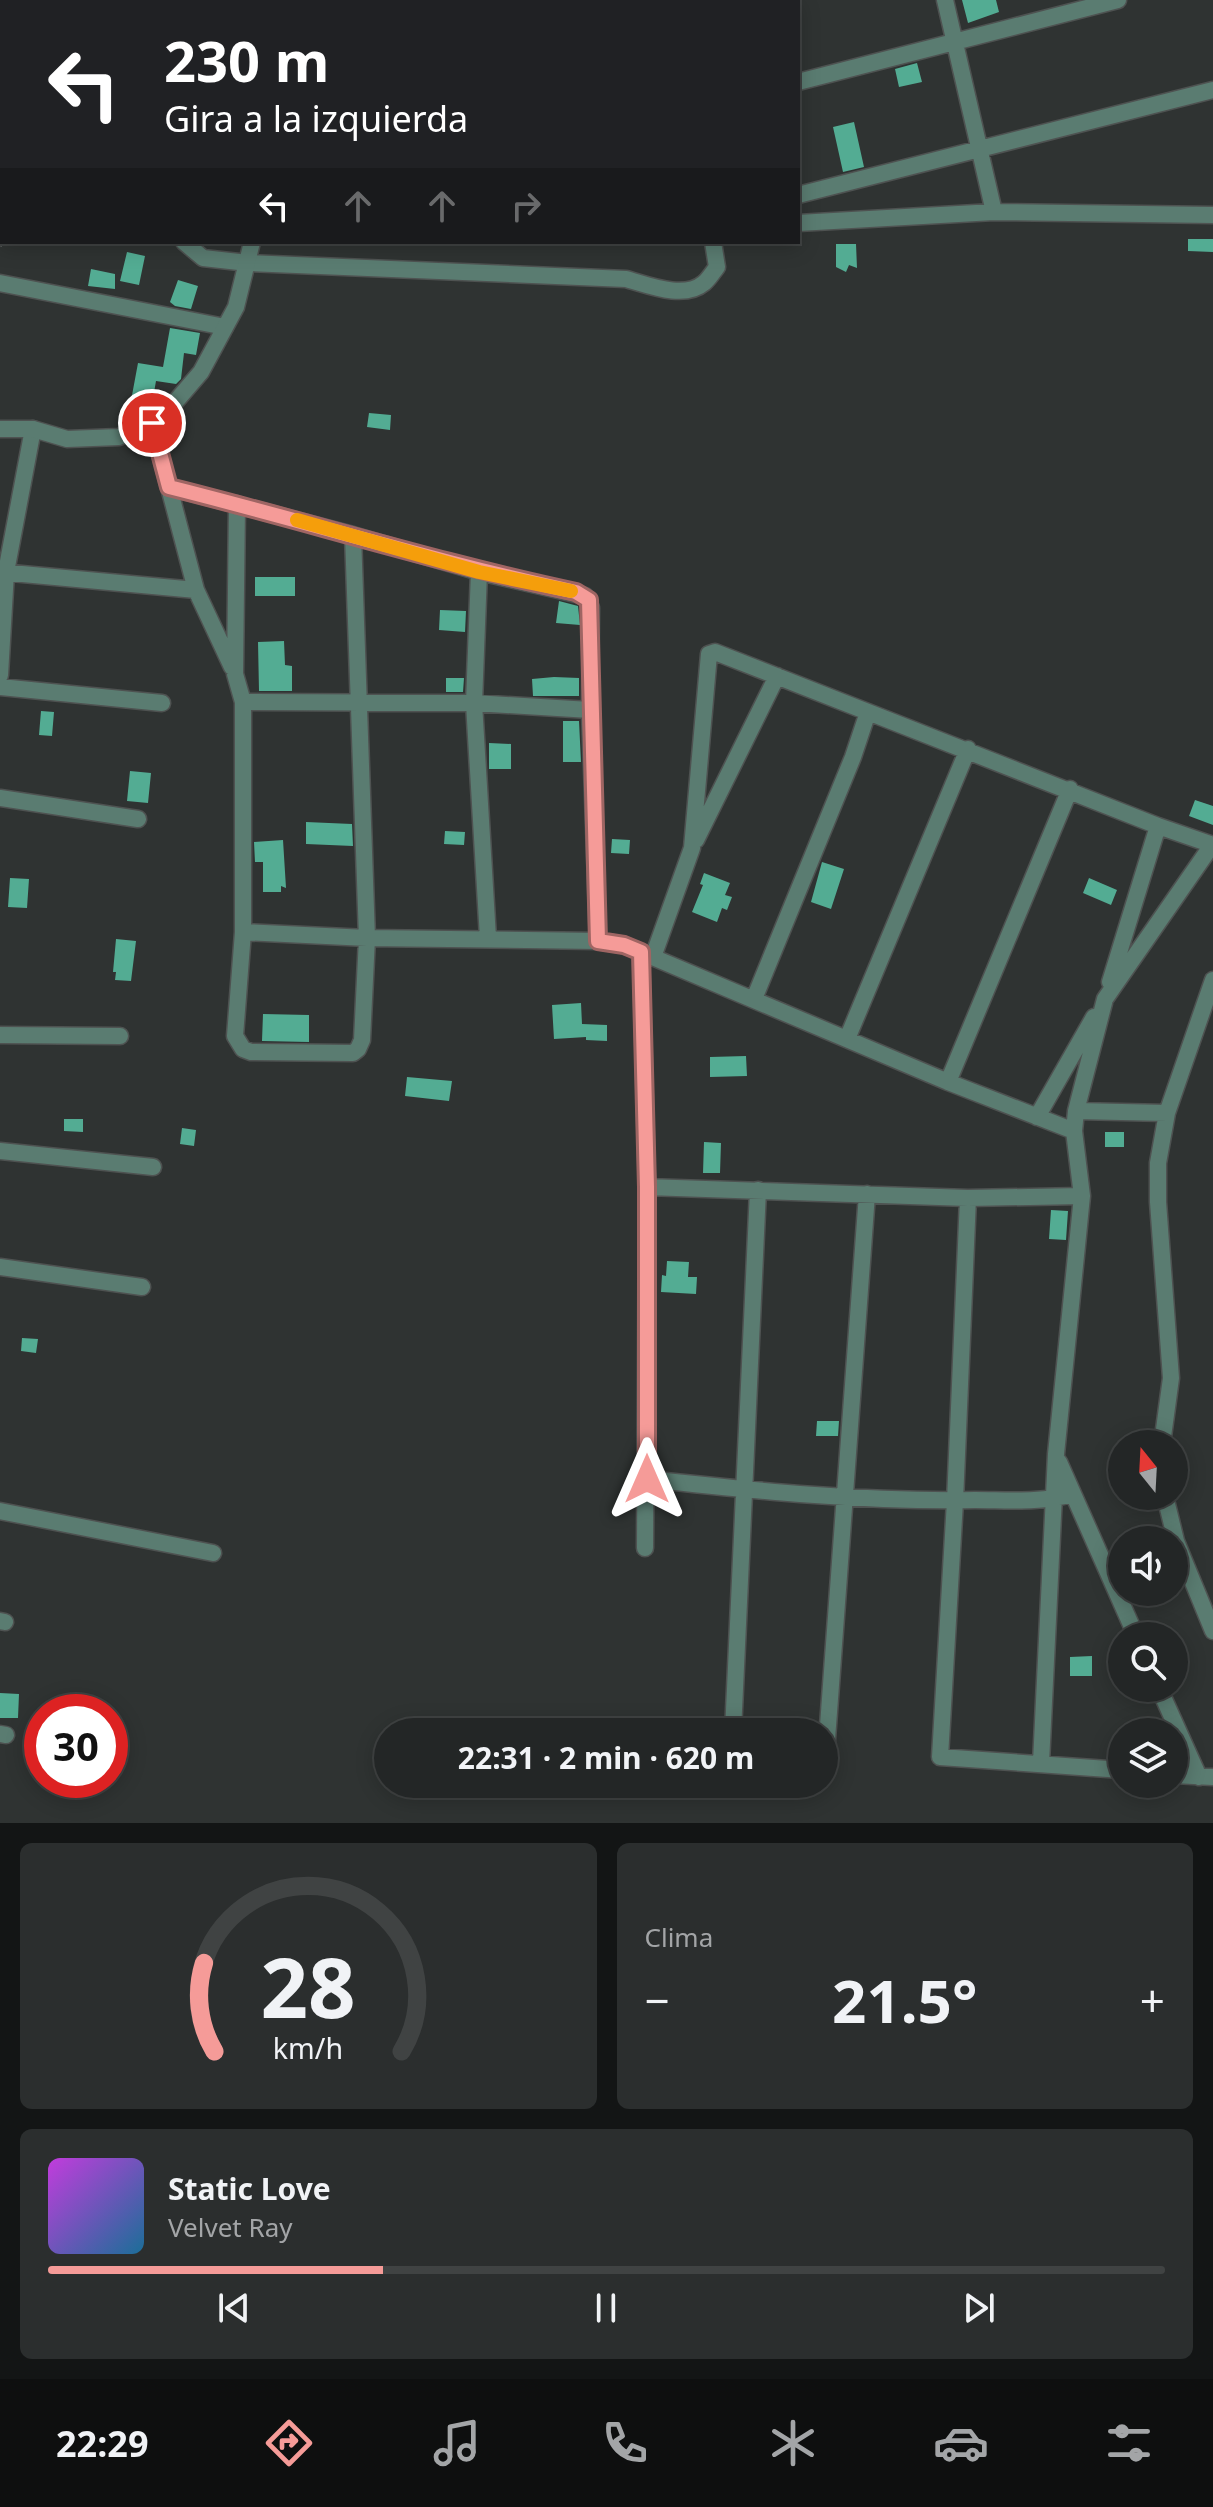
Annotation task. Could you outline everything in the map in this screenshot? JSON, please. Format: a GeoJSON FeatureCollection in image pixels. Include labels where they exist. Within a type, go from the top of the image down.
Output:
{"type":"FeatureCollection","features":[{"type":"Feature","properties":{"kind":"street"},"geometry":{"type":"LineString","coordinates":[[945,0],[994,212]]}},
{"type":"Feature","properties":{"kind":"street"},"geometry":{"type":"LineString","coordinates":[[800,81],[1118,0]]}},
{"type":"Feature","properties":{"kind":"street"},"geometry":{"type":"LineString","coordinates":[[800,194],[1213,90]]}},
{"type":"Feature","properties":{"kind":"street"},"geometry":{"type":"LineString","coordinates":[[800,223],[994,212],[1213,215]]}},
{"type":"Feature","properties":{"kind":"street"},"geometry":{"type":"LineString","coordinates":[[186,244],[203,258],[248,263],[626,279],[662,288],[690,290],[703,283],[717,267],[713,244]]}},
{"type":"Feature","properties":{"kind":"street"},"geometry":{"type":"LineString","coordinates":[[0,429],[33,429],[67,439],[119,437],[152,423],[171,407],[201,372],[236,307],[252,244]]}},
{"type":"Feature","properties":{"kind":"street"},"geometry":{"type":"LineString","coordinates":[[0,283],[225,327]]}},
{"type":"Feature","properties":{"kind":"street"},"geometry":{"type":"LineString","coordinates":[[152,423],[196,590],[235,674],[243,702],[243,932],[235,1036],[243,1049],[251,1052],[353,1053],[362,1040],[367,938],[353,535]]}},
{"type":"Feature","properties":{"kind":"street"},"geometry":{"type":"LineString","coordinates":[[0,675],[3,572],[33,429]]}},
{"type":"Feature","properties":{"kind":"street"},"geometry":{"type":"LineString","coordinates":[[169,487],[479,572],[576,592],[589,600],[598,941]]}},
{"type":"Feature","properties":{"kind":"street"},"geometry":{"type":"LineString","coordinates":[[235,674],[237,504]]}},
{"type":"Feature","properties":{"kind":"street"},"geometry":{"type":"LineString","coordinates":[[3,572],[196,590]]}},
{"type":"Feature","properties":{"kind":"street"},"geometry":{"type":"LineString","coordinates":[[479,572],[474,703],[488,938]]}},
{"type":"Feature","properties":{"kind":"street"},"geometry":{"type":"LineString","coordinates":[[692,848],[707,657],[715,652],[1213,845],[1105,999],[1037,1117]]}},
{"type":"Feature","properties":{"kind":"street"},"geometry":{"type":"LineString","coordinates":[[645,1548],[647,954],[692,848],[777,676]]}},
{"type":"Feature","properties":{"kind":"street"},"geometry":{"type":"LineString","coordinates":[[0,687],[162,703]]}},
{"type":"Feature","properties":{"kind":"street"},"geometry":{"type":"LineString","coordinates":[[243,702],[474,703],[590,710]]}},
{"type":"Feature","properties":{"kind":"street"},"geometry":{"type":"LineString","coordinates":[[754,999],[853,757],[868,712]]}},
{"type":"Feature","properties":{"kind":"street"},"geometry":{"type":"LineString","coordinates":[[847,1039],[968,749]]}},
{"type":"Feature","properties":{"kind":"street"},"geometry":{"type":"LineString","coordinates":[[948,1082],[1070,789]]}},
{"type":"Feature","properties":{"kind":"street"},"geometry":{"type":"LineString","coordinates":[[0,798],[138,819]]}},
{"type":"Feature","properties":{"kind":"street"},"geometry":{"type":"LineString","coordinates":[[1041,1763],[1056,1454],[1082,1196],[1074,1131],[1076,1111],[1105,999],[1158,826]]}},
{"type":"Feature","properties":{"kind":"street"},"geometry":{"type":"LineString","coordinates":[[243,932],[367,938],[598,941],[624,945],[948,1082],[1074,1131]]}},
{"type":"Feature","properties":{"kind":"street"},"geometry":{"type":"LineString","coordinates":[[1164,1430],[1171,1378],[1158,1163],[1167,1113],[1206,1018],[1213,980]]}},
{"type":"Feature","properties":{"kind":"street"},"geometry":{"type":"LineString","coordinates":[[0,1035],[120,1036]]}},
{"type":"Feature","properties":{"kind":"street"},"geometry":{"type":"LineString","coordinates":[[1076,1111],[1167,1113]]}},
{"type":"Feature","properties":{"kind":"street"},"geometry":{"type":"LineString","coordinates":[[0,1151],[153,1167]]}},
{"type":"Feature","properties":{"kind":"street"},"geometry":{"type":"LineString","coordinates":[[647,1187],[968,1198],[1082,1196]]}},
{"type":"Feature","properties":{"kind":"street"},"geometry":{"type":"LineString","coordinates":[[734,1718],[758,1190]]}},
{"type":"Feature","properties":{"kind":"street"},"geometry":{"type":"LineString","coordinates":[[829,1718],[867,1194]]}},
{"type":"Feature","properties":{"kind":"street"},"geometry":{"type":"LineString","coordinates":[[968,1198],[940,1757],[1108,1769]]}},
{"type":"Feature","properties":{"kind":"street"},"geometry":{"type":"LineString","coordinates":[[0,1267],[142,1287]]}},
{"type":"Feature","properties":{"kind":"street"},"geometry":{"type":"LineString","coordinates":[[1056,1454],[1130,1622]]}},
{"type":"Feature","properties":{"kind":"street"},"geometry":{"type":"LineString","coordinates":[[647,1479],[745,1490],[955,1501],[1054,1499],[1072,1494]]}},
{"type":"Feature","properties":{"kind":"street"},"geometry":{"type":"LineString","coordinates":[[1168,1510],[1176,1541],[1213,1631]]}},
{"type":"Feature","properties":{"kind":"street"},"geometry":{"type":"LineString","coordinates":[[0,1511],[213,1553]]}},
{"type":"Feature","properties":{"kind":"street"},"geometry":{"type":"LineString","coordinates":[[1166,1702],[1206,1777]]}},
{"type":"Feature","properties":{"kind":"building"},"geometry":{"type":"Polygon","coordinates":[[[962,0],[996,0],[999,12],[968,23],[962,0]]]}},
{"type":"Feature","properties":{"kind":"building"},"geometry":{"type":"Polygon","coordinates":[[[917,63],[922,82],[899,87],[895,69],[917,63]]]}},
{"type":"Feature","properties":{"kind":"building"},"geometry":{"type":"Polygon","coordinates":[[[854,122],[864,167],[843,172],[833,127],[854,122]]]}},
{"type":"Feature","properties":{"kind":"building"},"geometry":{"type":"Polygon","coordinates":[[[1188,239],[1213,239],[1213,252],[1188,251],[1188,239]]]}},
{"type":"Feature","properties":{"kind":"building"},"geometry":{"type":"Polygon","coordinates":[[[836,244],[856,244],[857,268],[849,265],[846,272],[836,267],[836,244]]]}},
{"type":"Feature","properties":{"kind":"building"},"geometry":{"type":"Polygon","coordinates":[[[127,252],[145,256],[139,285],[120,281],[127,252]]]}},
{"type":"Feature","properties":{"kind":"building"},"geometry":{"type":"Polygon","coordinates":[[[91,269],[115,274],[115,289],[88,286],[91,269]]]}},
{"type":"Feature","properties":{"kind":"building"},"geometry":{"type":"Polygon","coordinates":[[[178,280],[198,286],[191,309],[170,302],[178,280]]]}},
{"type":"Feature","properties":{"kind":"building"},"geometry":{"type":"Polygon","coordinates":[[[170,328],[200,333],[196,355],[184,353],[181,379],[176,384],[156,381],[151,410],[130,406],[138,363],[163,367],[170,328]]]}},
{"type":"Feature","properties":{"kind":"building"},"geometry":{"type":"Polygon","coordinates":[[[369,413],[391,415],[390,430],[367,427],[369,413]]]}},
{"type":"Feature","properties":{"kind":"building"},"geometry":{"type":"Polygon","coordinates":[[[255,577],[295,577],[295,596],[255,596],[255,577]]]}},
{"type":"Feature","properties":{"kind":"building"},"geometry":{"type":"Polygon","coordinates":[[[559,601],[578,606],[580,625],[556,623],[559,601]]]}},
{"type":"Feature","properties":{"kind":"building"},"geometry":{"type":"Polygon","coordinates":[[[440,610],[466,611],[465,632],[439,630],[440,610]]]}},
{"type":"Feature","properties":{"kind":"building"},"geometry":{"type":"Polygon","coordinates":[[[284,641],[285,665],[292,666],[292,691],[259,691],[258,642],[284,641]]]}},
{"type":"Feature","properties":{"kind":"building"},"geometry":{"type":"Polygon","coordinates":[[[446,678],[464,678],[463,692],[446,692],[446,678]]]}},
{"type":"Feature","properties":{"kind":"building"},"geometry":{"type":"Polygon","coordinates":[[[579,678],[579,696],[533,696],[532,679],[579,678]]]}},
{"type":"Feature","properties":{"kind":"building"},"geometry":{"type":"Polygon","coordinates":[[[41,711],[54,712],[52,736],[39,735],[41,711]]]}},
{"type":"Feature","properties":{"kind":"building"},"geometry":{"type":"Polygon","coordinates":[[[563,721],[579,721],[581,762],[563,762],[563,721]]]}},
{"type":"Feature","properties":{"kind":"building"},"geometry":{"type":"Polygon","coordinates":[[[489,743],[511,744],[511,769],[489,769],[489,743]]]}},
{"type":"Feature","properties":{"kind":"building"},"geometry":{"type":"Polygon","coordinates":[[[130,771],[151,773],[148,803],[127,801],[130,771]]]}},
{"type":"Feature","properties":{"kind":"building"},"geometry":{"type":"Polygon","coordinates":[[[1195,800],[1213,806],[1213,825],[1189,816],[1195,800]]]}},
{"type":"Feature","properties":{"kind":"building"},"geometry":{"type":"Polygon","coordinates":[[[306,822],[352,824],[353,846],[306,844],[306,822]]]}},
{"type":"Feature","properties":{"kind":"building"},"geometry":{"type":"Polygon","coordinates":[[[445,831],[465,832],[464,845],[444,844],[445,831]]]}},
{"type":"Feature","properties":{"kind":"building"},"geometry":{"type":"Polygon","coordinates":[[[612,839],[630,840],[629,854],[611,853],[612,839]]]}},
{"type":"Feature","properties":{"kind":"building"},"geometry":{"type":"Polygon","coordinates":[[[283,840],[286,888],[281,886],[281,892],[263,892],[263,862],[255,862],[254,842],[283,840]]]}},
{"type":"Feature","properties":{"kind":"building"},"geometry":{"type":"Polygon","coordinates":[[[822,862],[844,869],[831,909],[811,902],[822,862]]]}},
{"type":"Feature","properties":{"kind":"building"},"geometry":{"type":"Polygon","coordinates":[[[704,873],[730,883],[725,895],[732,897],[727,910],[722,908],[717,922],[692,912],[703,885],[700,884],[704,873]]]}},
{"type":"Feature","properties":{"kind":"building"},"geometry":{"type":"Polygon","coordinates":[[[10,878],[29,879],[27,908],[8,907],[10,878]]]}},
{"type":"Feature","properties":{"kind":"building"},"geometry":{"type":"Polygon","coordinates":[[[1089,878],[1117,890],[1111,905],[1083,893],[1089,878]]]}},
{"type":"Feature","properties":{"kind":"building"},"geometry":{"type":"Polygon","coordinates":[[[116,939],[136,941],[131,981],[115,980],[116,939]]]}},
{"type":"Feature","properties":{"kind":"building"},"geometry":{"type":"Polygon","coordinates":[[[581,1003],[582,1024],[607,1025],[607,1041],[586,1040],[586,1037],[554,1039],[552,1005],[581,1003]]]}},
{"type":"Feature","properties":{"kind":"building"},"geometry":{"type":"Polygon","coordinates":[[[263,1014],[309,1015],[309,1042],[262,1041],[263,1014]]]}},
{"type":"Feature","properties":{"kind":"building"},"geometry":{"type":"Polygon","coordinates":[[[746,1056],[747,1076],[710,1077],[710,1057],[746,1056]]]}},
{"type":"Feature","properties":{"kind":"building"},"geometry":{"type":"Polygon","coordinates":[[[407,1077],[452,1081],[449,1101],[405,1096],[407,1077]]]}},
{"type":"Feature","properties":{"kind":"building"},"geometry":{"type":"Polygon","coordinates":[[[64,1119],[83,1119],[83,1132],[64,1131],[64,1119]]]}},
{"type":"Feature","properties":{"kind":"building"},"geometry":{"type":"Polygon","coordinates":[[[182,1128],[196,1130],[194,1146],[180,1144],[182,1128]]]}},
{"type":"Feature","properties":{"kind":"building"},"geometry":{"type":"Polygon","coordinates":[[[1105,1132],[1124,1132],[1124,1147],[1105,1147],[1105,1132]]]}},
{"type":"Feature","properties":{"kind":"building"},"geometry":{"type":"Polygon","coordinates":[[[704,1142],[721,1143],[720,1173],[703,1173],[704,1142]]]}},
{"type":"Feature","properties":{"kind":"building"},"geometry":{"type":"Polygon","coordinates":[[[1051,1210],[1068,1211],[1066,1240],[1049,1239],[1051,1210]]]}},
{"type":"Feature","properties":{"kind":"building"},"geometry":{"type":"Polygon","coordinates":[[[667,1261],[689,1262],[688,1277],[697,1277],[696,1294],[661,1292],[667,1261]]]}},
{"type":"Feature","properties":{"kind":"building"},"geometry":{"type":"Polygon","coordinates":[[[22,1338],[38,1339],[36,1353],[21,1351],[22,1338]]]}},
{"type":"Feature","properties":{"kind":"building"},"geometry":{"type":"Polygon","coordinates":[[[817,1421],[839,1421],[838,1436],[816,1436],[817,1421]]]}},
{"type":"Feature","properties":{"kind":"building"},"geometry":{"type":"Polygon","coordinates":[[[1092,1656],[1092,1676],[1070,1676],[1070,1657],[1092,1656]]]}},
{"type":"Feature","properties":{"kind":"building"},"geometry":{"type":"Polygon","coordinates":[[[0,1693],[19,1694],[18,1718],[0,1718],[0,1693]]]}},
{"type":"Feature","properties":{"kind":"slow traffic"},"geometry":{"type":"LineString","coordinates":[[297,520],[479,572],[571,591]]}},
{"type":"Feature","properties":{"kind":"route"},"geometry":{"type":"LineString","coordinates":[[152,423],[169,487],[479,572],[576,592],[589,600],[598,941],[624,945],[641,952],[647,1187],[647,1479]]}}]}
